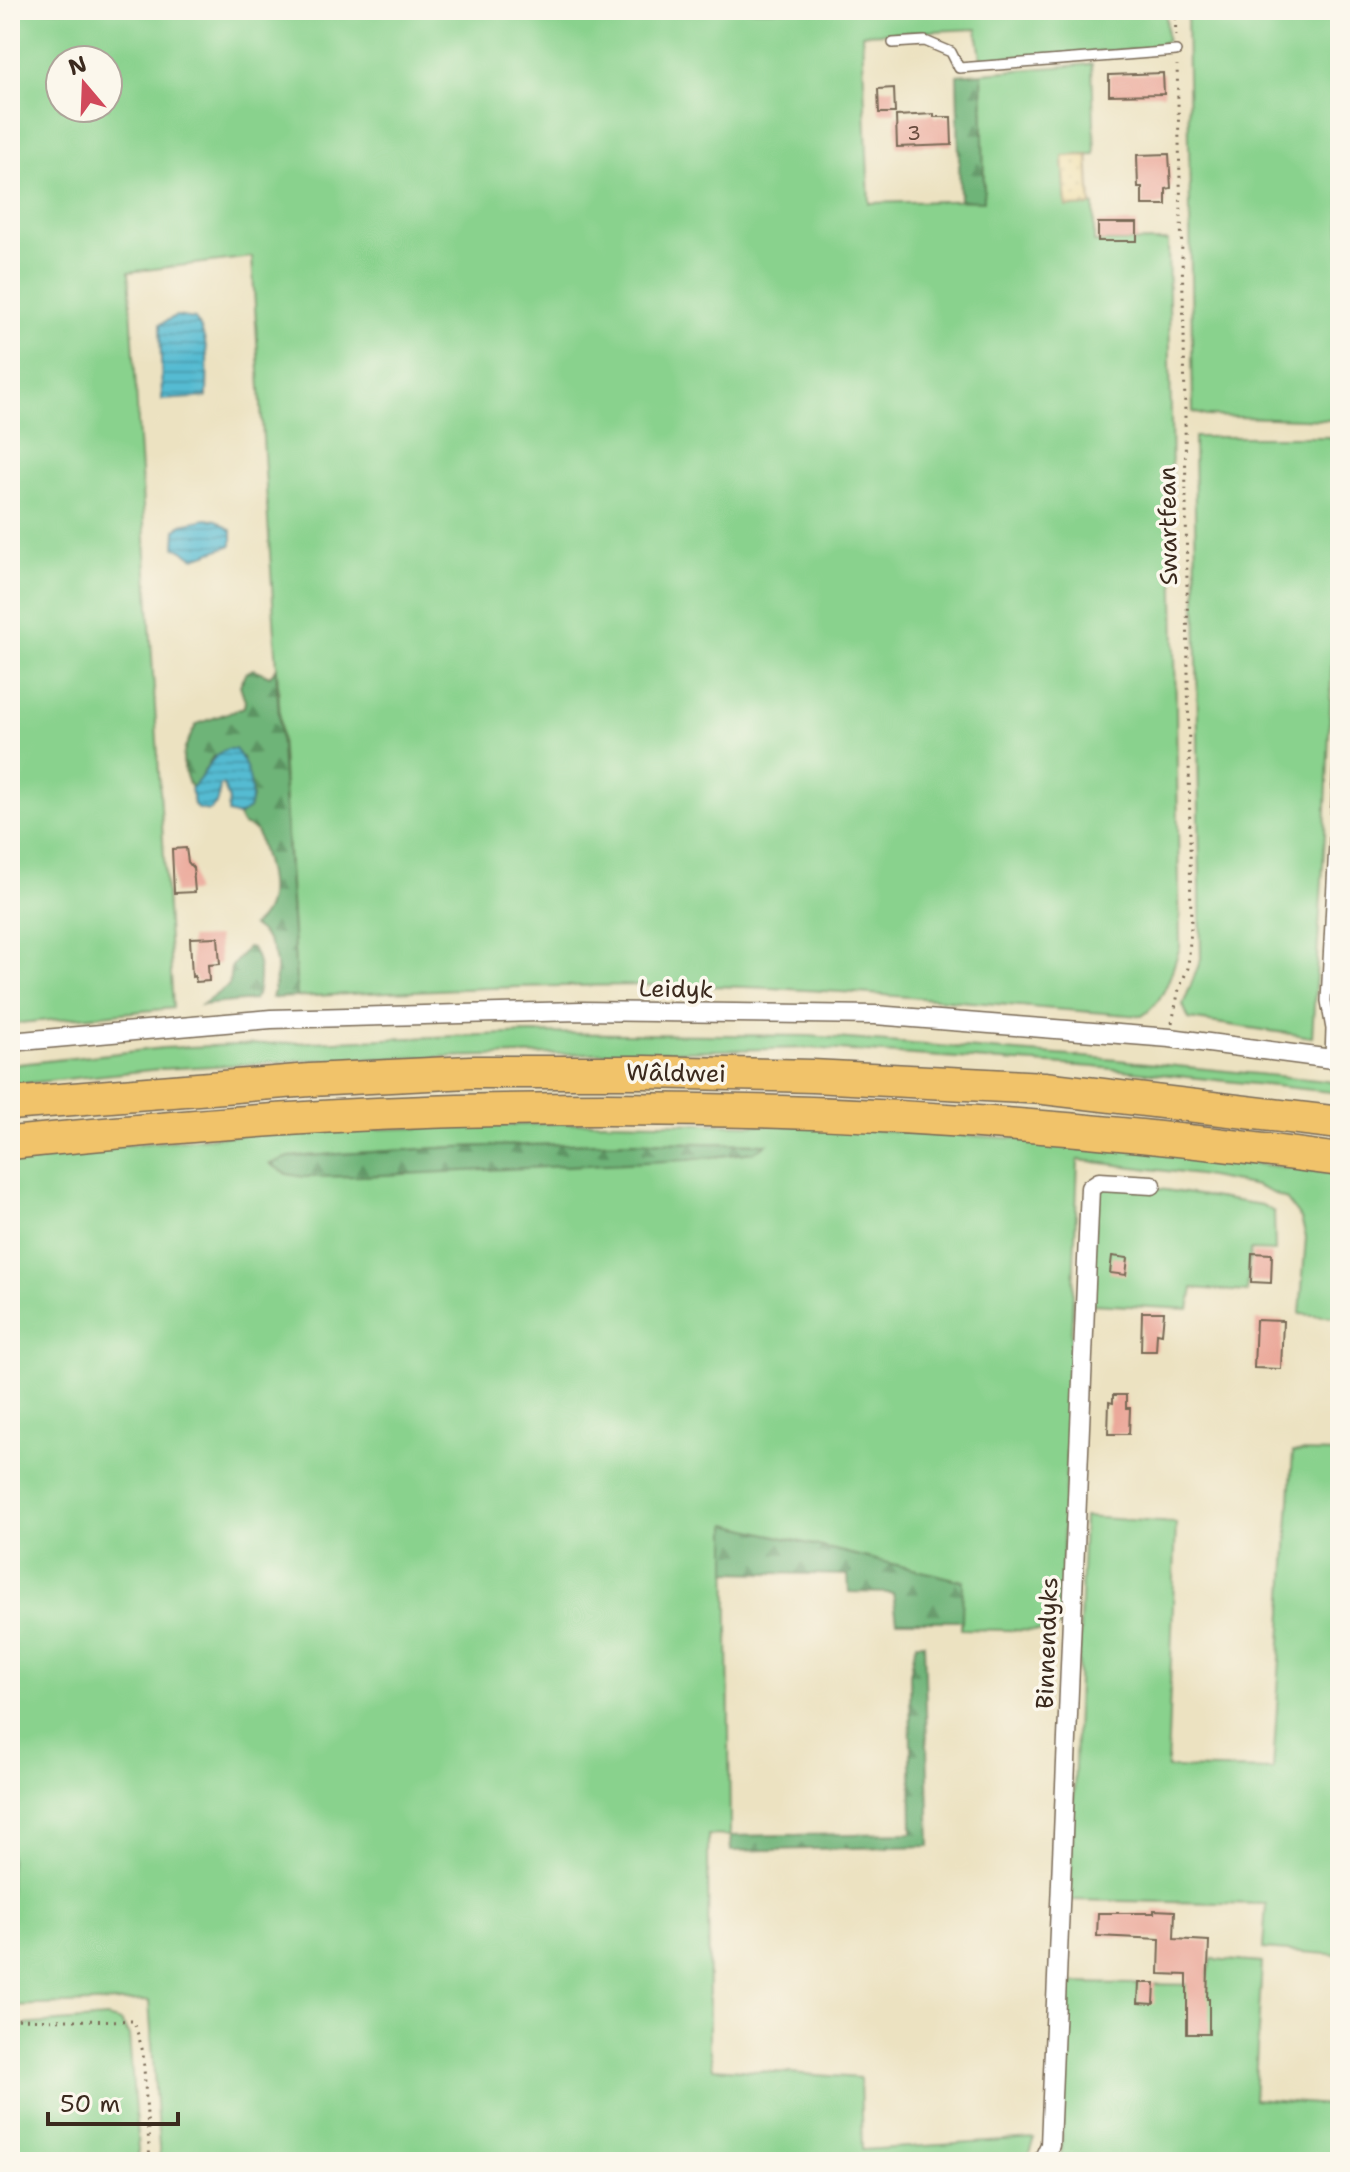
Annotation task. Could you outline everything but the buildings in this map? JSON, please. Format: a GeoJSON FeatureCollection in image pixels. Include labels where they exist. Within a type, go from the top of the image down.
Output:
{"type":"FeatureCollection","features":[{"type":"Feature","properties":{"kind":"highway","name":"Wâldwei"},"geometry":{"type":"LineString","coordinates":[[10,1104],[310,1080],[470,1072],[645,1072],[812,1076],[1044,1088],[1340,1123]]}},
{"type":"Feature","properties":{"kind":"highway","name":"Wâldwei"},"geometry":{"type":"LineString","coordinates":[[10,1143],[265,1120],[443,1112],[748,1111],[1036,1126],[1340,1160]]}},
{"type":"Feature","properties":{"kind":"street","name":"Leidyk"},"geometry":{"type":"LineString","coordinates":[[10,1042],[271,1019],[580,1011],[875,1015],[1170,1038],[1335,1059]]}},
{"type":"Feature","properties":{"kind":"street","name":"Binnendyks"},"geometry":{"type":"LineString","coordinates":[[1042,2162],[1050,2145],[1051,2129],[1090,1188],[1099,1182],[1152,1185]]}},
{"type":"Feature","properties":{"kind":"lane"},"geometry":{"type":"LineString","coordinates":[[893,43],[925,41],[951,52],[959,68],[1176,51]]}},
{"type":"Feature","properties":{"kind":"lane"},"geometry":{"type":"LineString","coordinates":[[1335,1059],[1326,1001],[1340,726]]}},
{"type":"Feature","properties":{"kind":"path","name":"Swartfean"},"geometry":{"type":"LineString","coordinates":[[1170,1038],[1174,1006],[1188,968],[1191,927],[1184,318],[1175,10]]}},
{"type":"Feature","properties":{"kind":"path"},"geometry":{"type":"LineString","coordinates":[[10,2019],[134,2021],[143,2052],[150,2162]]}},
{"type":"Feature","properties":{"kind":"green space"},"geometry":{"type":"Polygon","coordinates":[[[10,10],[1166,10],[1167,41],[1145,49],[981,59],[977,29],[862,34],[869,203],[984,200],[982,73],[1092,64],[1095,155],[1063,156],[1066,206],[1094,205],[1094,242],[1168,241],[1180,947],[1167,985],[1150,1010],[1142,1016],[844,992],[632,985],[297,997],[252,257],[129,272],[173,1008],[10,1024],[10,10]]]}},
{"type":"Feature","properties":{"kind":"green space"},"geometry":{"type":"Polygon","coordinates":[[[1187,10],[1340,10],[1340,425],[1332,420],[1206,416],[1193,412],[1187,10]]]}},
{"type":"Feature","properties":{"kind":"green space"},"geometry":{"type":"Polygon","coordinates":[[[982,73],[984,201],[960,200],[957,75],[982,73]]]}},
{"type":"Feature","properties":{"kind":"green space"},"geometry":{"type":"Polygon","coordinates":[[[1194,437],[1329,437],[1336,442],[1340,453],[1325,834],[1312,1037],[1189,1019],[1183,1005],[1201,959],[1194,437]]]}},
{"type":"Feature","properties":{"kind":"green space"},"geometry":{"type":"Polygon","coordinates":[[[253,669],[270,676],[276,669],[297,997],[272,998],[276,977],[275,958],[268,940],[252,926],[267,907],[269,881],[256,830],[243,825],[238,816],[249,809],[252,797],[242,757],[213,756],[191,788],[183,762],[185,748],[197,724],[244,707],[240,685],[246,673],[253,669]]]}},
{"type":"Feature","properties":{"kind":"green space"},"geometry":{"type":"Polygon","coordinates":[[[1340,839],[1340,1033],[1335,963],[1340,839]]]}},
{"type":"Feature","properties":{"kind":"green space"},"geometry":{"type":"Polygon","coordinates":[[[247,947],[252,948],[258,965],[257,995],[253,1000],[202,1005],[229,985],[231,968],[247,947]]]}},
{"type":"Feature","properties":{"kind":"green space"},"geometry":{"type":"Polygon","coordinates":[[[532,1033],[809,1036],[1097,1058],[1317,1080],[1340,1083],[1340,1093],[1094,1067],[808,1048],[316,1060],[160,1069],[10,1085],[10,1065],[163,1048],[532,1033]]]}},
{"type":"Feature","properties":{"kind":"green space"},"geometry":{"type":"Polygon","coordinates":[[[605,1122],[807,1126],[1078,1142],[1340,1174],[1340,1317],[1300,1314],[1306,1237],[1301,1219],[1286,1199],[1257,1186],[1198,1175],[1078,1160],[1060,1626],[1046,1631],[961,1629],[962,1581],[727,1525],[730,1836],[708,1835],[709,2047],[713,2068],[860,2078],[862,2150],[1034,2139],[1026,2162],[160,2162],[149,2001],[10,2006],[10,1156],[257,1133],[605,1122]],[[634,1142],[456,1147],[289,1157],[687,1160],[754,1152],[765,1144],[634,1142]]]}},
{"type":"Feature","properties":{"kind":"green space"},"geometry":{"type":"Polygon","coordinates":[[[634,1142],[767,1144],[754,1152],[687,1160],[364,1176],[304,1177],[287,1174],[270,1164],[289,1157],[456,1147],[634,1142]]]}},
{"type":"Feature","properties":{"kind":"green space"},"geometry":{"type":"Polygon","coordinates":[[[1114,1182],[1262,1205],[1274,1212],[1275,1251],[1250,1250],[1247,1292],[1193,1288],[1189,1309],[1091,1304],[1097,1197],[1101,1190],[1114,1182]]]}},
{"type":"Feature","properties":{"kind":"green space"},"geometry":{"type":"Polygon","coordinates":[[[1293,1452],[1340,1453],[1340,1955],[1263,1949],[1266,1904],[1070,1900],[1084,1517],[1176,1523],[1167,1768],[1273,1770],[1293,1452]]]}},
{"type":"Feature","properties":{"kind":"green space"},"geometry":{"type":"Polygon","coordinates":[[[727,1524],[963,1581],[962,1621],[897,1621],[893,1593],[849,1592],[848,1575],[727,1572],[727,1524]]]}},
{"type":"Feature","properties":{"kind":"green space"},"geometry":{"type":"Polygon","coordinates":[[[916,1643],[924,1643],[930,1846],[731,1851],[730,1836],[912,1833],[910,1674],[916,1643]]]}},
{"type":"Feature","properties":{"kind":"green space"},"geometry":{"type":"Polygon","coordinates":[[[1212,1959],[1262,1963],[1254,2099],[1340,2106],[1340,2162],[1061,2162],[1067,1983],[1205,1985],[1212,1959]]]}},
{"type":"Feature","properties":{"kind":"green space"},"geometry":{"type":"Polygon","coordinates":[[[107,2018],[121,2022],[129,2036],[139,2162],[10,2162],[10,2026],[107,2018]]]}},
{"type":"Feature","properties":{"kind":"sand"},"geometry":{"type":"Polygon","coordinates":[[[1088,155],[1091,206],[1066,207],[1063,156],[1088,155]]]}},
{"type":"Feature","properties":{"kind":"water"},"geometry":{"type":"Polygon","coordinates":[[[176,316],[195,319],[204,336],[207,397],[162,400],[160,324],[176,316]]]}},
{"type":"Feature","properties":{"kind":"water"},"geometry":{"type":"Polygon","coordinates":[[[217,520],[232,531],[232,545],[195,558],[175,547],[176,530],[182,524],[217,520]]]}},
{"type":"Feature","properties":{"kind":"water"},"geometry":{"type":"Polygon","coordinates":[[[227,749],[235,749],[240,755],[251,786],[249,809],[238,816],[228,813],[229,800],[223,784],[218,802],[209,811],[194,805],[191,788],[214,758],[227,749]]]}}]}
